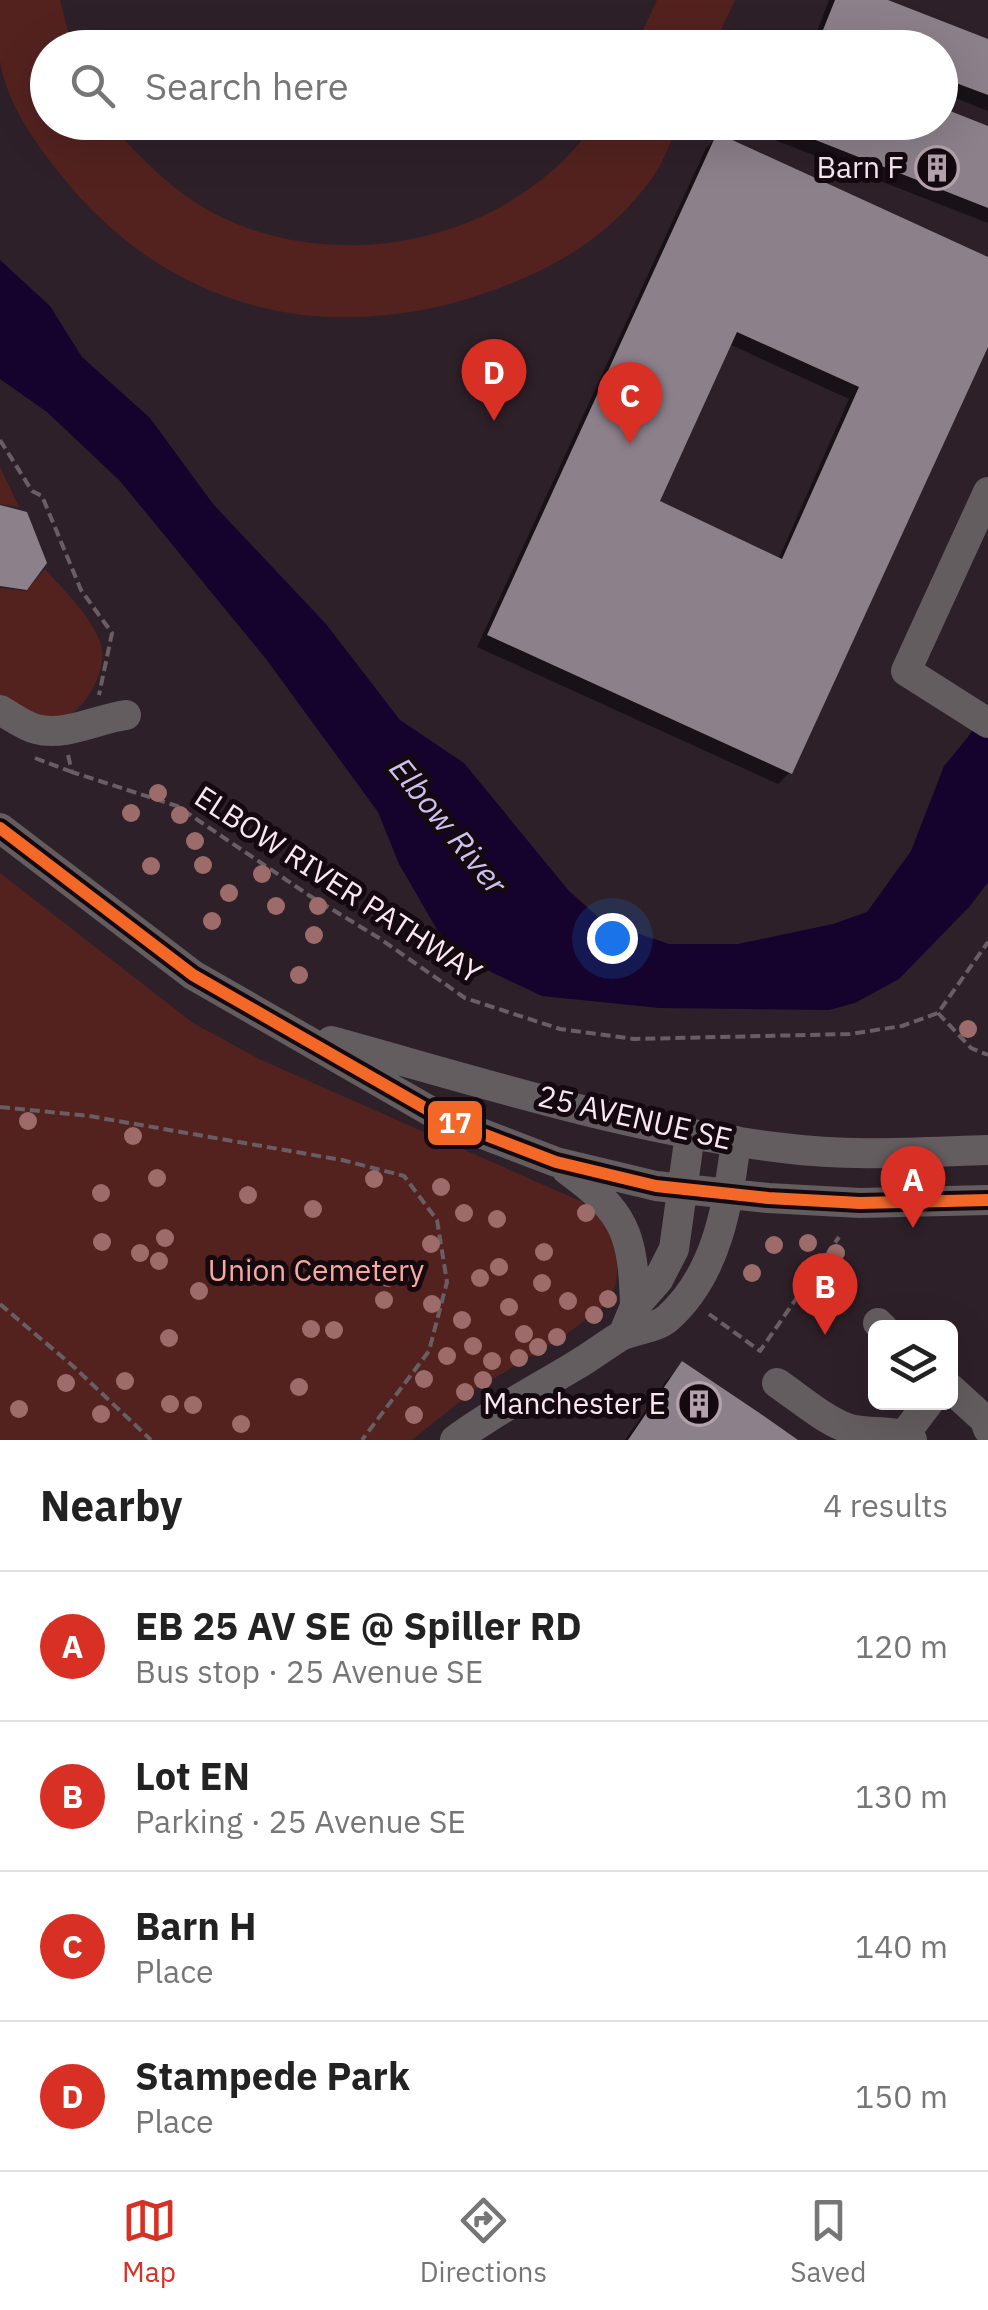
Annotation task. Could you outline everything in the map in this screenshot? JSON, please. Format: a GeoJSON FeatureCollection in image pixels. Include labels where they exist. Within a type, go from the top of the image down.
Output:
{"type":"FeatureCollection","features":[{"type":"Feature","properties":{"kind":"street"},"geometry":{"type":"LineString","coordinates":[[988,492],[981,527],[906,671],[988,723]]}},
{"type":"Feature","properties":{"kind":"street"},"geometry":{"type":"LineString","coordinates":[[0,710],[34,729],[62,731],[111,711]]}},
{"type":"Feature","properties":{"kind":"street","name":"25 AVENUE SE"},"geometry":{"type":"LineString","coordinates":[[0,828],[193,975],[444,1119],[556,1162],[684,1190],[729,1195],[860,1202],[988,1200]]}},
{"type":"Feature","properties":{"kind":"street","name":"25 AVENUE SE"},"geometry":{"type":"LineString","coordinates":[[290,1030],[629,1120],[736,1142],[878,1154],[988,1150]]}},
{"type":"Feature","properties":{"kind":"street"},"geometry":{"type":"LineString","coordinates":[[623,1334],[636,1306],[658,1280],[674,1248],[690,1134]]}},
{"type":"Feature","properties":{"kind":"street"},"geometry":{"type":"LineString","coordinates":[[455,1440],[623,1334],[666,1321],[696,1286],[718,1240],[736,1142]]}},
{"type":"Feature","properties":{"kind":"street"},"geometry":{"type":"LineString","coordinates":[[556,1162],[596,1192],[618,1216],[630,1240],[636,1306]]}},
{"type":"Feature","properties":{"kind":"street"},"geometry":{"type":"LineString","coordinates":[[778,1383],[843,1427],[866,1433],[908,1438],[924,1410]]}},
{"type":"Feature","properties":{"kind":"street"},"geometry":{"type":"LineString","coordinates":[[958,1395],[985,1420],[988,1429]]}},
{"type":"Feature","properties":{"kind":"path"},"geometry":{"type":"LineString","coordinates":[[0,440],[32,491],[42,496],[81,590],[112,633],[111,711]]}},
{"type":"Feature","properties":{"kind":"path","name":"ELBOW RIVER PATHWAY"},"geometry":{"type":"LineString","coordinates":[[62,731],[72,772],[177,806],[465,998],[513,1014],[560,1029],[634,1039],[850,1034],[902,1026],[938,1013]]}},
{"type":"Feature","properties":{"kind":"path"},"geometry":{"type":"LineString","coordinates":[[988,942],[938,1013],[972,1048],[988,1055]]}},
{"type":"Feature","properties":{"kind":"path"},"geometry":{"type":"LineString","coordinates":[[0,1108],[108,1119],[342,1160],[404,1176],[437,1220],[447,1282],[429,1351],[362,1440]]}},
{"type":"Feature","properties":{"kind":"path"},"geometry":{"type":"LineString","coordinates":[[702,1308],[760,1351],[839,1237]]}},
{"type":"Feature","properties":{"kind":"path"},"geometry":{"type":"LineString","coordinates":[[0,1304],[151,1440]]}},
{"type":"Feature","properties":{"kind":"green space"},"geometry":{"type":"Polygon","coordinates":[[[0,0],[60,0],[68,30],[30,30],[30,132],[9,93],[0,61],[0,0]]]}},
{"type":"Feature","properties":{"kind":"green space"},"geometry":{"type":"Polygon","coordinates":[[[657,0],[735,0],[721,30],[643,30],[657,0]]]}},
{"type":"Feature","properties":{"kind":"green space"},"geometry":{"type":"Polygon","coordinates":[[[35,140],[125,140],[160,175],[219,216],[268,235],[320,244],[372,244],[424,236],[474,220],[520,195],[561,163],[581,140],[671,140],[657,171],[637,197],[604,230],[567,256],[502,287],[441,306],[381,316],[322,317],[265,308],[210,290],[158,263],[109,226],[65,180],[35,140]]]}},
{"type":"Feature","properties":{"kind":"green space"},"geometry":{"type":"Polygon","coordinates":[[[0,467],[19,507],[0,504],[0,467]]]}},
{"type":"Feature","properties":{"kind":"green space"},"geometry":{"type":"Polygon","coordinates":[[[45,569],[91,624],[102,655],[97,678],[84,701],[67,717],[49,722],[0,697],[0,588],[26,591],[45,569]]]}},
{"type":"Feature","properties":{"kind":"green space","name":"Union Cemetery"},"geometry":{"type":"Polygon","coordinates":[[[0,873],[193,1023],[259,1059],[580,1201],[601,1217],[614,1242],[618,1261],[616,1283],[608,1303],[564,1336],[473,1391],[412,1440],[0,1440],[0,873]]]}},
{"type":"Feature","properties":{"kind":"water","name":"Elbow River"},"geometry":{"type":"Polygon","coordinates":[[[0,260],[50,306],[82,357],[150,418],[213,504],[326,624],[400,720],[464,763],[569,891],[604,922],[669,944],[738,944],[833,924],[867,912],[911,851],[944,766],[988,706],[988,882],[899,979],[855,1003],[829,1010],[659,1008],[542,996],[489,971],[439,933],[399,864],[378,812],[266,659],[120,481],[47,412],[0,379],[0,260]]]}},
{"type":"Feature","properties":{"kind":"building"},"geometry":{"type":"Polygon","coordinates":[[[835,0],[888,0],[988,39],[988,95],[958,84],[958,30],[823,30],[835,0]]]}},
{"type":"Feature","properties":{"kind":"building","name":"Barn F"},"geometry":{"type":"Polygon","coordinates":[[[958,114],[988,126],[988,208],[815,140],[958,140],[958,114]]]}},
{"type":"Feature","properties":{"kind":"building"},"geometry":{"type":"Polygon","coordinates":[[[714,140],[732,140],[988,257],[988,347],[792,774],[487,635],[714,140]],[[737,332],[660,501],[782,559],[859,387],[737,332]]]}},
{"type":"Feature","properties":{"kind":"building"},"geometry":{"type":"Polygon","coordinates":[[[0,505],[27,512],[47,563],[27,590],[0,586],[0,505]]]}},
{"type":"Feature","properties":{"kind":"building","name":"Manchester E"},"geometry":{"type":"Polygon","coordinates":[[[682,1361],[758,1412],[798,1440],[628,1440],[682,1361]]]}},
{"type":"Feature","properties":{"kind":"transit line","name":"17"},"geometry":{"type":"LineString","coordinates":[[0,828],[193,975],[444,1119],[556,1162],[656,1186],[768,1198],[860,1203],[988,1200]]}},
{"type":"Feature","properties":{"kind":"place","name":"Barn F"},"geometry":{"type":"Point","coordinates":[937,168]}},
{"type":"Feature","properties":{"kind":"place","name":"Stampede Park"},"geometry":{"type":"Point","coordinates":[494,421]}},
{"type":"Feature","properties":{"kind":"place","name":"Barn H"},"geometry":{"type":"Point","coordinates":[630,444]}},
{"type":"Feature","properties":{"kind":"place","name":"EB 25 AV SE @ Spiller RD"},"geometry":{"type":"Point","coordinates":[913,1228]}},
{"type":"Feature","properties":{"kind":"place","name":"Lot EN"},"geometry":{"type":"Point","coordinates":[825,1335]}},
{"type":"Feature","properties":{"kind":"place","name":"Manchester E"},"geometry":{"type":"Point","coordinates":[699,1404]}}]}
